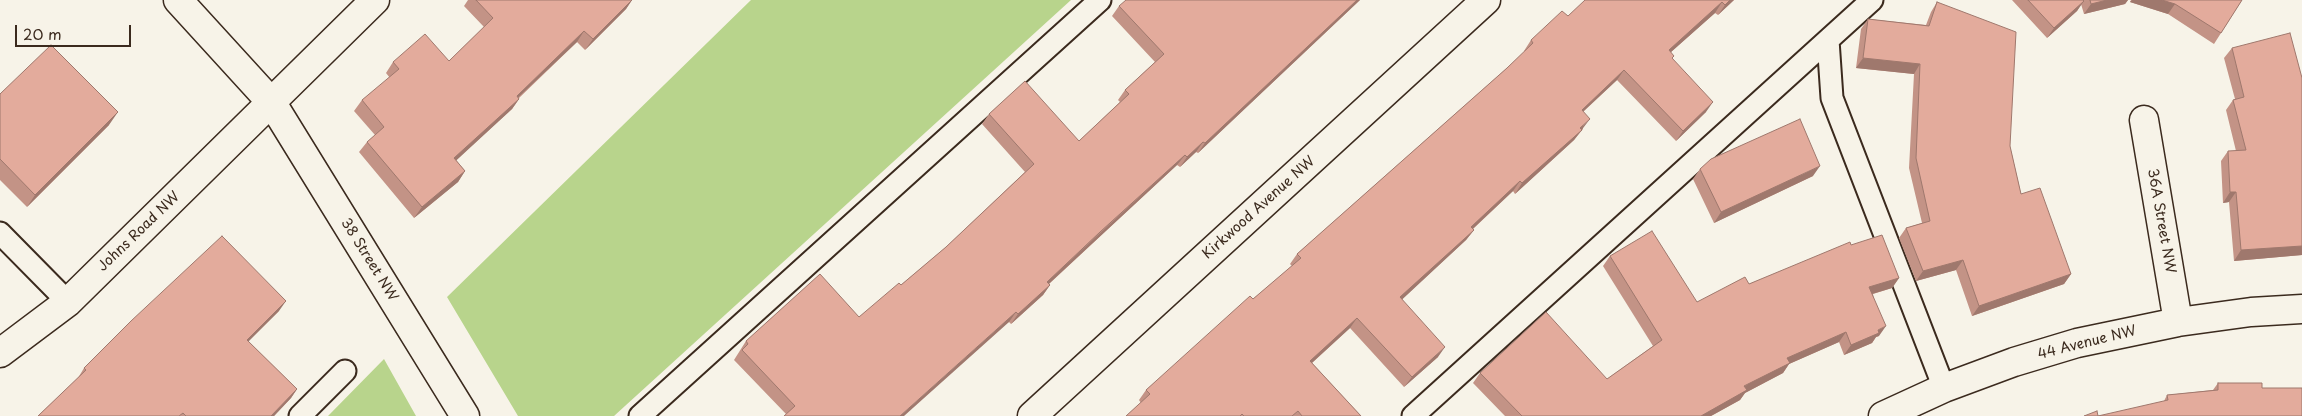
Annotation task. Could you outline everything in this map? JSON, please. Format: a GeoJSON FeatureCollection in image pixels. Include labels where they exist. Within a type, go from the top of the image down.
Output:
{"type":"FeatureCollection","features":[{"type":"Feature","properties":{"kind":"street","name":"38 Street NW"},"geometry":{"type":"LineString","coordinates":[[178,0],[272,104],[465,416]]}},
{"type":"Feature","properties":{"kind":"street","name":"Johns Road NW"},"geometry":{"type":"LineString","coordinates":[[0,353],[68,302],[272,104],[375,0]]}},
{"type":"Feature","properties":{"kind":"street","name":"Kirkwood Avenue NW"},"geometry":{"type":"LineString","coordinates":[[1032,416],[1486,0]]}},
{"type":"Feature","properties":{"kind":"street","name":"36A Street NW"},"geometry":{"type":"LineString","coordinates":[[2144,120],[2178,322]]}},
{"type":"Feature","properties":{"kind":"street","name":"44 Avenue NW"},"geometry":{"type":"LineString","coordinates":[[1882,416],[1944,388],[2014,362],[2076,343],[2178,322],[2251,312],[2302,309]]}},
{"type":"Feature","properties":{"kind":"lane"},"geometry":{"type":"LineString","coordinates":[[640,416],[1100,0]]}},
{"type":"Feature","properties":{"kind":"lane"},"geometry":{"type":"LineString","coordinates":[[1413,416],[1872,0]]}},
{"type":"Feature","properties":{"kind":"lane"},"geometry":{"type":"LineString","coordinates":[[1828,40],[1832,98],[1944,388]]}},
{"type":"Feature","properties":{"kind":"lane"},"geometry":{"type":"LineString","coordinates":[[0,234],[68,302]]}},
{"type":"Feature","properties":{"kind":"lane"},"geometry":{"type":"LineString","coordinates":[[300,416],[345,371]]}},
{"type":"Feature","properties":{"kind":"green space"},"geometry":{"type":"Polygon","coordinates":[[[751,0],[1071,0],[614,416],[518,416],[447,297],[751,0]]]}},
{"type":"Feature","properties":{"kind":"green space"},"geometry":{"type":"Polygon","coordinates":[[[384,359],[416,416],[328,416],[384,359]]]}},
{"type":"Feature","properties":{"kind":"building"},"geometry":{"type":"Polygon","coordinates":[[[476,0],[632,0],[593,39],[584,31],[517,96],[519,99],[454,158],[465,171],[422,207],[367,142],[384,127],[362,100],[399,69],[393,62],[425,34],[449,61],[493,18],[476,0]]]}},
{"type":"Feature","properties":{"kind":"building"},"geometry":{"type":"Polygon","coordinates":[[[1126,0],[1357,0],[1205,143],[1203,142],[1187,157],[1185,155],[1100,232],[1047,282],[1050,285],[1018,314],[1016,312],[900,416],[784,416],[795,406],[742,350],[748,344],[746,341],[820,274],[859,317],[946,247],[1034,164],[989,114],[1025,81],[1079,141],[1129,94],[1125,90],[1164,54],[1119,6],[1126,0]]]}},
{"type":"Feature","properties":{"kind":"building"},"geometry":{"type":"Polygon","coordinates":[[[1585,0],[1730,0],[1725,5],[1722,2],[1669,50],[1674,56],[1672,58],[1713,102],[1683,131],[1624,70],[1582,110],[1590,119],[1580,128],[1582,130],[1522,183],[1520,181],[1471,227],[1474,230],[1400,297],[1445,347],[1412,377],[1357,318],[1310,361],[1361,416],[1302,416],[1298,411],[1292,416],[1244,416],[1242,414],[1240,416],[1126,416],[1150,394],[1146,390],[1250,296],[1253,299],[1301,258],[1297,254],[1507,68],[1533,43],[1531,40],[1562,11],[1568,16],[1585,0]]]}},
{"type":"Feature","properties":{"kind":"building"},"geometry":{"type":"Polygon","coordinates":[[[2028,0],[2083,0],[2084,1],[2054,28],[2028,0]]]}},
{"type":"Feature","properties":{"kind":"building"},"geometry":{"type":"Polygon","coordinates":[[[2090,0],[2107,0],[2091,4],[2090,0]]]}},
{"type":"Feature","properties":{"kind":"building"},"geometry":{"type":"Polygon","coordinates":[[[2162,0],[2242,0],[2221,33],[2175,4],[2162,0]]]}},
{"type":"Feature","properties":{"kind":"building"},"geometry":{"type":"Polygon","coordinates":[[[1937,2],[2016,32],[2010,146],[2021,194],[2040,188],[2071,274],[1979,306],[1963,260],[1923,271],[1906,228],[1930,221],[1916,158],[1920,64],[1863,58],[1868,19],[1929,26],[1937,2]]]}},
{"type":"Feature","properties":{"kind":"building"},"geometry":{"type":"Polygon","coordinates":[[[2290,33],[2302,78],[2302,246],[2241,250],[2236,192],[2230,192],[2228,151],[2246,150],[2233,100],[2244,97],[2232,48],[2290,33]]]}},
{"type":"Feature","properties":{"kind":"building"},"geometry":{"type":"Polygon","coordinates":[[[51,45],[118,112],[35,195],[0,159],[0,94],[51,45]]]}},
{"type":"Feature","properties":{"kind":"building"},"geometry":{"type":"Polygon","coordinates":[[[1800,119],[1820,166],[1721,212],[1700,169],[1711,159],[1800,119]]]}},
{"type":"Feature","properties":{"kind":"building"},"geometry":{"type":"Polygon","coordinates":[[[1652,231],[1697,302],[1745,277],[1749,284],[1850,242],[1851,245],[1882,235],[1899,278],[1869,287],[1886,326],[1878,330],[1879,333],[1851,345],[1846,332],[1787,358],[1790,363],[1744,386],[1747,390],[1701,416],[1522,416],[1480,373],[1546,312],[1607,379],[1662,340],[1610,256],[1652,231]]]}},
{"type":"Feature","properties":{"kind":"building"},"geometry":{"type":"Polygon","coordinates":[[[222,236],[286,301],[247,340],[297,389],[271,416],[186,416],[183,413],[179,416],[38,416],[86,370],[84,368],[131,321],[222,236]]]}},
{"type":"Feature","properties":{"kind":"building"},"geometry":{"type":"Polygon","coordinates":[[[2218,383],[2262,383],[2262,388],[2302,388],[2302,416],[2098,416],[2168,400],[2167,395],[2218,390],[2218,383]]]}},
{"type":"Feature","properties":{"kind":"building"},"geometry":{"type":"Polygon","coordinates":[[[2097,411],[2098,416],[2084,416],[2097,411]]]}}]}
